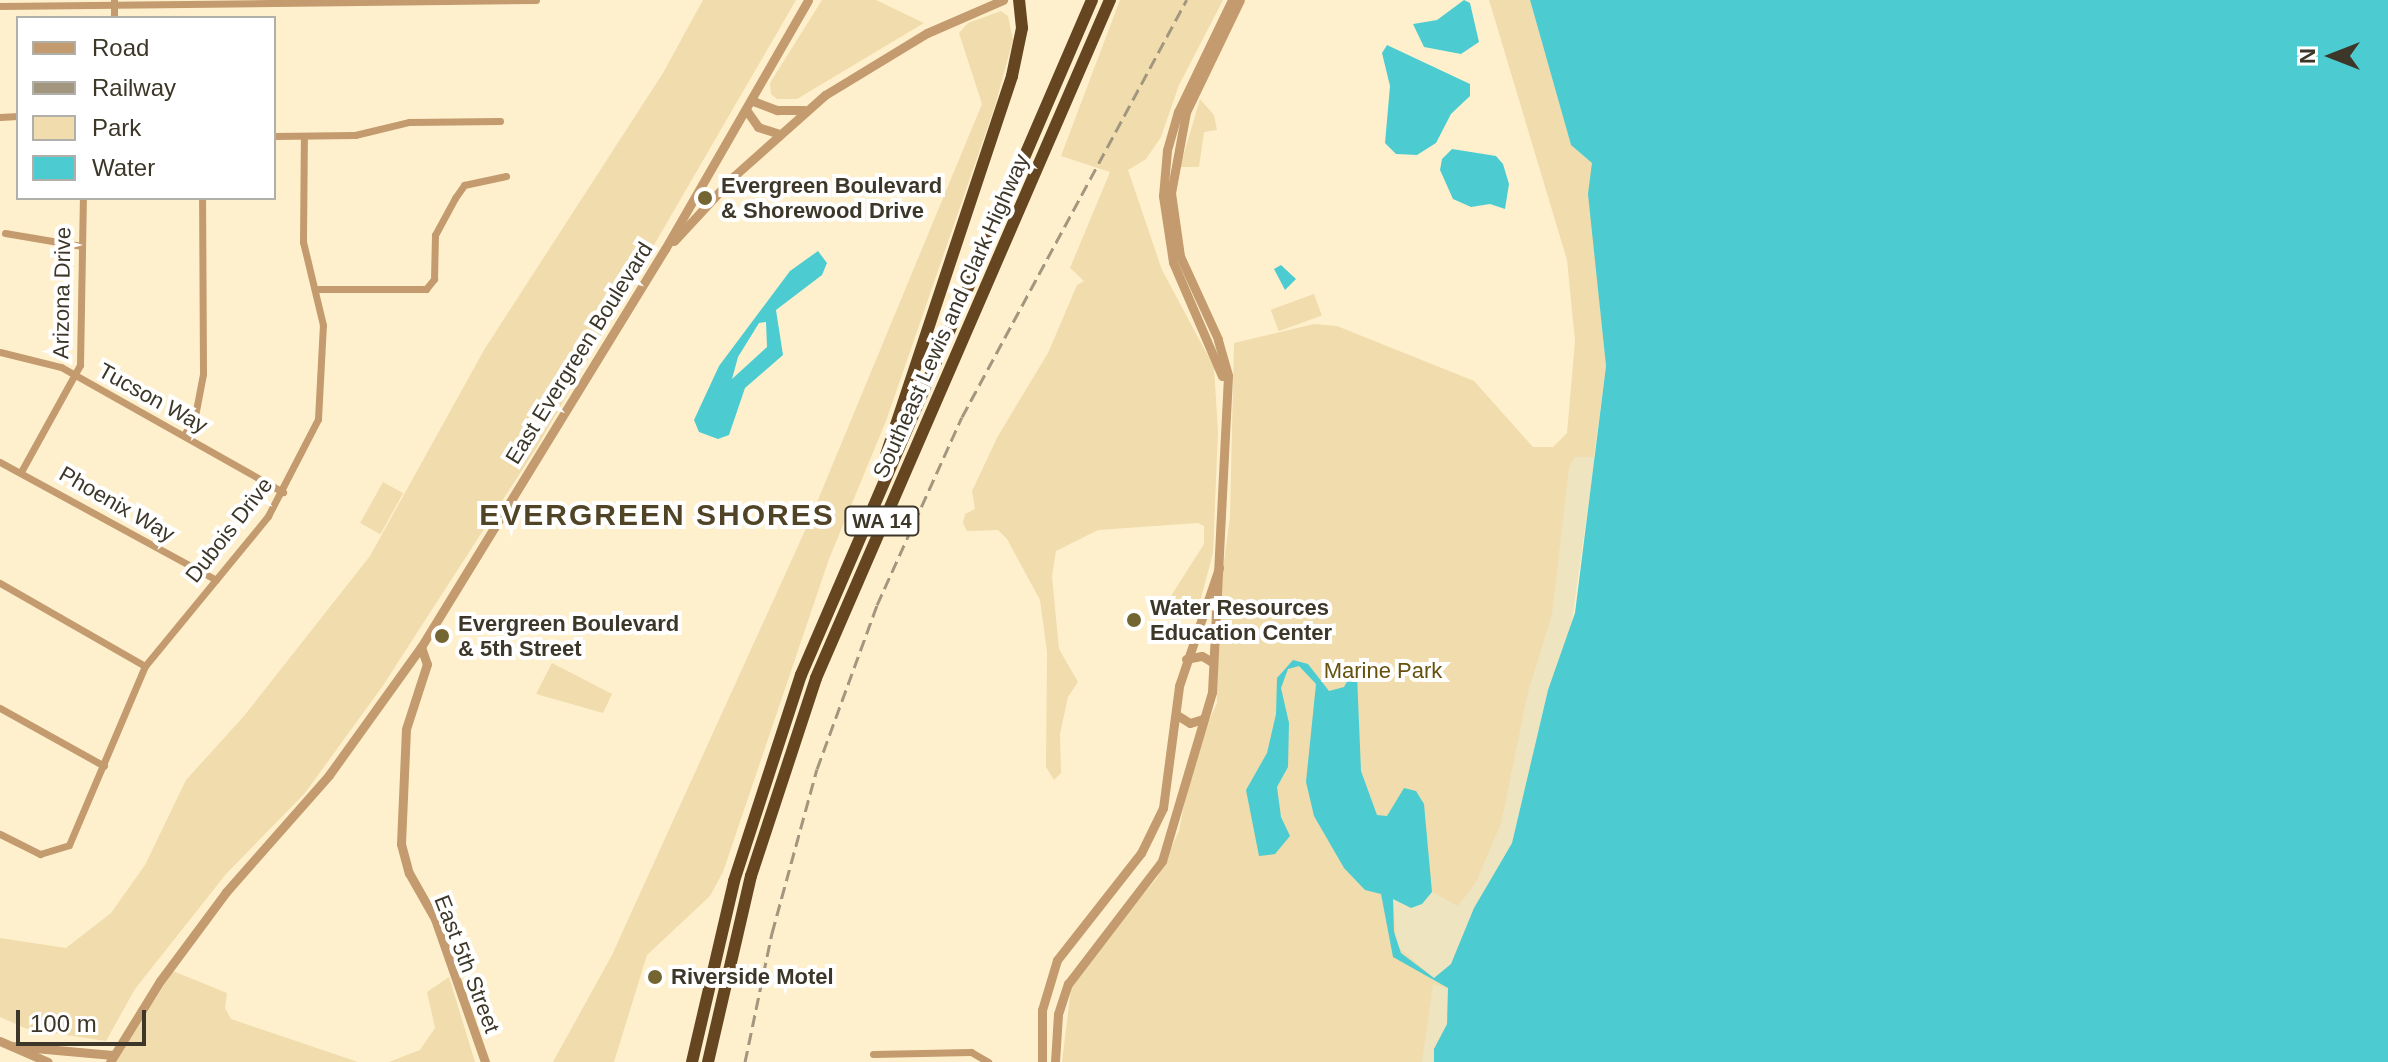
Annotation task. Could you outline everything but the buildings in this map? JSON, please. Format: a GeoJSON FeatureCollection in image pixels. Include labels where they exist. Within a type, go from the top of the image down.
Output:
{"type":"FeatureCollection","features":[{"type":"Feature","properties":{"kind":"highway"},"geometry":{"type":"LineString","coordinates":[[859,535],[1012,76],[1022,28],[1019,0]]}},
{"type":"Feature","properties":{"kind":"highway","name":"Southeast Lewis and Clark Highway"},"geometry":{"type":"LineString","coordinates":[[692,1062],[759,795],[801,675],[1092,0]]}},
{"type":"Feature","properties":{"kind":"highway","name":"Southeast Lewis and Clark Highway"},"geometry":{"type":"LineString","coordinates":[[708,1062],[751,876],[816,678],[1110,0]]}},
{"type":"Feature","properties":{"kind":"street"},"geometry":{"type":"LineString","coordinates":[[0,6],[536,0]]}},
{"type":"Feature","properties":{"kind":"street","name":"East Evergreen Boulevard"},"geometry":{"type":"LineString","coordinates":[[112,1058],[226,892],[329,775],[421,647],[665,249],[753,101],[808,0]]}},
{"type":"Feature","properties":{"kind":"street"},"geometry":{"type":"LineString","coordinates":[[665,249],[804,110],[897,49],[1003,0]]}},
{"type":"Feature","properties":{"kind":"street"},"geometry":{"type":"LineString","coordinates":[[1226,386],[1173,262],[1163,196],[1171,130],[1232,0]]}},
{"type":"Feature","properties":{"kind":"street"},"geometry":{"type":"LineString","coordinates":[[1055,1062],[1058,1014],[1068,984],[1162,861],[1212,692],[1226,386],[1218,339],[1180,256],[1171,193],[1186,112],[1240,0]]}},
{"type":"Feature","properties":{"kind":"street"},"geometry":{"type":"LineString","coordinates":[[753,101],[777,110],[804,110]]}},
{"type":"Feature","properties":{"kind":"street"},"geometry":{"type":"LineString","coordinates":[[747,111],[758,127],[779,134]]}},
{"type":"Feature","properties":{"kind":"street"},"geometry":{"type":"LineString","coordinates":[[276,136],[355,135],[409,122],[500,121]]}},
{"type":"Feature","properties":{"kind":"street","name":"Dubois Drive"},"geometry":{"type":"LineString","coordinates":[[0,834],[40,854],[69,845],[145,666],[283,492],[323,400],[323,325],[303,242],[304,136]]}},
{"type":"Feature","properties":{"kind":"street"},"geometry":{"type":"LineString","coordinates":[[315,289],[426,289],[434,279],[435,235],[464,185],[506,176]]}},
{"type":"Feature","properties":{"kind":"street","name":"Arizona Drive"},"geometry":{"type":"LineString","coordinates":[[22,470],[77,376],[82,352],[83,200]]}},
{"type":"Feature","properties":{"kind":"street"},"geometry":{"type":"LineString","coordinates":[[184,435],[195,416],[203,374],[202,200]]}},
{"type":"Feature","properties":{"kind":"street"},"geometry":{"type":"LineString","coordinates":[[5,233],[82,246]]}},
{"type":"Feature","properties":{"kind":"street","name":"Tucson Way"},"geometry":{"type":"LineString","coordinates":[[0,352],[77,376],[283,492]]}},
{"type":"Feature","properties":{"kind":"street","name":"Phoenix Way"},"geometry":{"type":"LineString","coordinates":[[0,462],[22,470],[216,580]]}},
{"type":"Feature","properties":{"kind":"street"},"geometry":{"type":"LineString","coordinates":[[1042,1062],[1042,1010],[1057,960],[1152,834],[1172,773],[1186,659],[1220,565]]}},
{"type":"Feature","properties":{"kind":"street"},"geometry":{"type":"LineString","coordinates":[[0,583],[145,666]]}},
{"type":"Feature","properties":{"kind":"street","name":"East 5th Street"},"geometry":{"type":"LineString","coordinates":[[421,647],[427,664],[406,729],[401,844],[409,873],[435,919],[485,1062]]}},
{"type":"Feature","properties":{"kind":"street"},"geometry":{"type":"LineString","coordinates":[[1186,659],[1202,656],[1212,662]]}},
{"type":"Feature","properties":{"kind":"street"},"geometry":{"type":"LineString","coordinates":[[0,708],[104,766]]}},
{"type":"Feature","properties":{"kind":"street"},"geometry":{"type":"LineString","coordinates":[[1177,715],[1190,723],[1203,719]]}},
{"type":"Feature","properties":{"kind":"street"},"geometry":{"type":"LineString","coordinates":[[0,1041],[48,1062]]}},
{"type":"Feature","properties":{"kind":"street"},"geometry":{"type":"LineString","coordinates":[[12,1046],[112,1058]]}},
{"type":"Feature","properties":{"kind":"street"},"geometry":{"type":"LineString","coordinates":[[12,1046],[28,1062]]}},
{"type":"Feature","properties":{"kind":"street"},"geometry":{"type":"LineString","coordinates":[[873,1054],[971,1052],[988,1062]]}},
{"type":"Feature","properties":{"kind":"green space"},"geometry":{"type":"Polygon","coordinates":[[[703,0],[796,0],[537,447],[382,687],[305,793],[226,874],[135,989],[106,1041],[27,1029],[0,1017],[0,938],[66,948],[111,913],[145,865],[186,780],[244,716],[370,556],[484,350],[663,73],[703,0]]]}},
{"type":"Feature","properties":{"kind":"green space"},"geometry":{"type":"Polygon","coordinates":[[[822,0],[876,0],[924,23],[797,99],[777,99],[771,94],[770,83],[822,0]]]}},
{"type":"Feature","properties":{"kind":"green space"},"geometry":{"type":"Polygon","coordinates":[[[1120,0],[1223,0],[1179,85],[1161,137],[1146,159],[1128,170],[1162,270],[1214,367],[1218,432],[1213,553],[1201,598],[1196,607],[1180,614],[1171,611],[1171,596],[1204,544],[1204,526],[1198,523],[1098,530],[1056,551],[1052,576],[1059,649],[1078,682],[1068,697],[1060,734],[1061,773],[1054,780],[1046,767],[1047,652],[1040,600],[1007,539],[998,530],[967,531],[963,523],[965,514],[975,509],[972,491],[998,436],[1048,353],[1077,285],[1084,281],[1070,268],[1110,172],[1061,156],[1120,0]]]}},
{"type":"Feature","properties":{"kind":"green space","name":"Marine Park"},"geometry":{"type":"Polygon","coordinates":[[[1489,0],[1530,0],[1571,145],[1592,163],[1592,226],[1606,366],[1579,569],[1434,1062],[1062,1062],[1071,988],[1086,962],[1157,878],[1179,831],[1194,753],[1217,703],[1214,634],[1230,517],[1234,343],[1314,324],[1337,326],[1474,381],[1533,447],[1553,447],[1567,433],[1575,341],[1567,260],[1489,0]]]}},
{"type":"Feature","properties":{"kind":"green space"},"geometry":{"type":"Polygon","coordinates":[[[1001,11],[1008,16],[1013,40],[995,106],[886,421],[829,559],[723,872],[710,896],[647,955],[614,1062],[553,1062],[612,955],[808,524],[982,104],[959,33],[968,23],[1001,11]]]}},
{"type":"Feature","properties":{"kind":"green space"},"geometry":{"type":"Polygon","coordinates":[[[1200,99],[1214,115],[1217,130],[1204,132],[1199,167],[1180,167],[1200,99]]]}},
{"type":"Feature","properties":{"kind":"green space"},"geometry":{"type":"Polygon","coordinates":[[[1314,294],[1322,316],[1279,331],[1271,310],[1314,294]]]}},
{"type":"Feature","properties":{"kind":"green space"},"geometry":{"type":"Polygon","coordinates":[[[383,482],[403,493],[380,534],[360,523],[383,482]]]}},
{"type":"Feature","properties":{"kind":"green space"},"geometry":{"type":"Polygon","coordinates":[[[552,663],[612,694],[603,713],[536,694],[552,663]]]}},
{"type":"Feature","properties":{"kind":"green space"},"geometry":{"type":"Polygon","coordinates":[[[173,971],[227,993],[225,1008],[231,1019],[358,1062],[116,1062],[173,971]]]}},
{"type":"Feature","properties":{"kind":"green space"},"geometry":{"type":"Polygon","coordinates":[[[449,977],[475,1062],[389,1062],[420,1050],[435,1028],[427,992],[449,977]]]}},
{"type":"Feature","properties":{"kind":"sand"},"geometry":{"type":"Polygon","coordinates":[[[1575,457],[1595,457],[1570,635],[1548,690],[1512,843],[1474,908],[1451,964],[1434,978],[1397,946],[1393,898],[1411,908],[1432,892],[1458,906],[1476,882],[1501,823],[1528,692],[1552,614],[1569,466],[1575,457]]]}},
{"type":"Feature","properties":{"kind":"sand"},"geometry":{"type":"Polygon","coordinates":[[[1433,984],[1448,988],[1447,1024],[1434,1049],[1434,1062],[1422,1062],[1433,984]]]}},
{"type":"Feature","properties":{"kind":"water"},"geometry":{"type":"Polygon","coordinates":[[[1464,0],[1470,3],[1479,42],[1461,54],[1424,47],[1413,24],[1437,20],[1464,0]]]}},
{"type":"Feature","properties":{"kind":"water"},"geometry":{"type":"Polygon","coordinates":[[[1530,0],[2388,0],[2388,1062],[1434,1062],[1434,1049],[1447,1024],[1448,988],[1393,957],[1381,894],[1365,890],[1344,868],[1314,816],[1306,782],[1316,684],[1299,666],[1288,669],[1281,688],[1289,723],[1288,767],[1277,787],[1281,817],[1290,836],[1275,854],[1259,856],[1246,790],[1267,753],[1276,714],[1277,678],[1293,660],[1308,664],[1329,691],[1344,687],[1352,672],[1357,675],[1361,771],[1377,815],[1387,816],[1404,788],[1416,791],[1424,804],[1432,892],[1422,904],[1411,908],[1393,899],[1394,932],[1401,953],[1434,978],[1451,964],[1474,908],[1512,843],[1548,690],[1575,613],[1606,366],[1588,194],[1592,163],[1571,145],[1530,0]]]}},
{"type":"Feature","properties":{"kind":"water"},"geometry":{"type":"Polygon","coordinates":[[[1387,45],[1470,84],[1470,96],[1451,114],[1436,143],[1417,155],[1396,154],[1385,143],[1390,86],[1382,53],[1387,45]]]}},
{"type":"Feature","properties":{"kind":"water"},"geometry":{"type":"Polygon","coordinates":[[[1452,149],[1496,156],[1503,164],[1509,184],[1505,209],[1490,204],[1471,207],[1453,199],[1440,170],[1442,159],[1452,149]]]}},
{"type":"Feature","properties":{"kind":"water"},"geometry":{"type":"Polygon","coordinates":[[[818,251],[827,263],[822,275],[776,310],[783,355],[745,388],[729,435],[718,439],[699,432],[694,420],[719,366],[790,271],[818,251]],[[766,322],[759,323],[738,357],[732,379],[767,347],[766,322]]]}},
{"type":"Feature","properties":{"kind":"water"},"geometry":{"type":"Polygon","coordinates":[[[1281,265],[1296,279],[1285,290],[1274,269],[1281,265]]]}},
{"type":"Feature","properties":{"kind":"railway"},"geometry":{"type":"LineString","coordinates":[[745,1062],[772,933],[817,769],[877,605],[962,417],[1187,0]]}},
{"type":"Feature","properties":{"kind":"place","name":"Evergreen Boulevard & Shorewood Drive"},"geometry":{"type":"Point","coordinates":[705,198]}},
{"type":"Feature","properties":{"kind":"place","name":"Water Resources Education Center"},"geometry":{"type":"Point","coordinates":[1134,620]}},
{"type":"Feature","properties":{"kind":"place","name":"Evergreen Boulevard & 5th Street"},"geometry":{"type":"Point","coordinates":[442,636]}},
{"type":"Feature","properties":{"kind":"place","name":"Riverside Motel"},"geometry":{"type":"Point","coordinates":[655,977]}},
{"type":"Feature","properties":{"kind":"district","name":"EVERGREEN SHORES"},"geometry":{"type":"Point","coordinates":[657,515]}}]}
